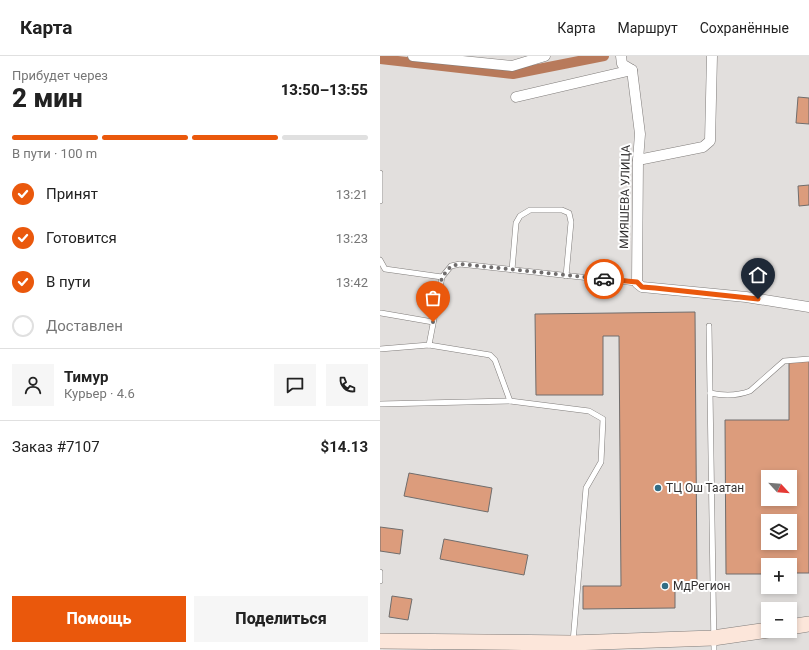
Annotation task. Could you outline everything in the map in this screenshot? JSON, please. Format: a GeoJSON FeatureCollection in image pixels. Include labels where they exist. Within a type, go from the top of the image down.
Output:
{"type":"FeatureCollection","features":[{"type":"Feature","properties":{"kind":"main road"},"geometry":{"type":"LineString","coordinates":[[797,626],[809,624]]}},
{"type":"Feature","properties":{"kind":"main road"},"geometry":{"type":"LineString","coordinates":[[389,644],[713,644],[761,632]]}},
{"type":"Feature","properties":{"kind":"street"},"geometry":{"type":"LineString","coordinates":[[413,56],[512,66],[545,56]]}},
{"type":"Feature","properties":{"kind":"street"},"geometry":{"type":"LineString","coordinates":[[638,160],[703,147],[710,141],[712,56]]}},
{"type":"Feature","properties":{"kind":"street"},"geometry":{"type":"LineString","coordinates":[[622,60],[632,70]]}},
{"type":"Feature","properties":{"kind":"street"},"geometry":{"type":"LineString","coordinates":[[516,98],[632,70]]}},
{"type":"Feature","properties":{"kind":"street","name":"МИЯШЕВА УЛИЦА"},"geometry":{"type":"LineString","coordinates":[[632,70],[640,134],[638,160],[637,282]]}},
{"type":"Feature","properties":{"kind":"street"},"geometry":{"type":"LineString","coordinates":[[637,282],[642,287],[746,297],[809,307]]}},
{"type":"Feature","properties":{"kind":"lane"},"geometry":{"type":"LineString","coordinates":[[380,173],[380,201]]}},
{"type":"Feature","properties":{"kind":"lane"},"geometry":{"type":"LineString","coordinates":[[512,270],[516,223],[520,216],[530,210],[562,210],[569,213],[571,222],[566,276]]}},
{"type":"Feature","properties":{"kind":"lane"},"geometry":{"type":"LineString","coordinates":[[381,263],[386,269],[442,277]]}},
{"type":"Feature","properties":{"kind":"lane"},"geometry":{"type":"LineString","coordinates":[[429,345],[442,277],[451,266],[460,264],[566,276],[637,282]]}},
{"type":"Feature","properties":{"kind":"lane"},"geometry":{"type":"LineString","coordinates":[[381,313],[433,322]]}},
{"type":"Feature","properties":{"kind":"lane"},"geometry":{"type":"LineString","coordinates":[[709,326],[713,644]]}},
{"type":"Feature","properties":{"kind":"lane"},"geometry":{"type":"LineString","coordinates":[[380,349],[429,345],[490,354],[495,360],[510,401]]}},
{"type":"Feature","properties":{"kind":"lane"},"geometry":{"type":"LineString","coordinates":[[710,393],[725,396],[743,394],[750,391],[784,361],[809,359]]}},
{"type":"Feature","properties":{"kind":"lane"},"geometry":{"type":"LineString","coordinates":[[380,404],[510,401],[589,411],[603,419],[601,462],[586,488],[573,643]]}},
{"type":"Feature","properties":{"kind":"lane"},"geometry":{"type":"LineString","coordinates":[[380,572],[380,581]]}},
{"type":"Feature","properties":{"kind":"building"},"geometry":{"type":"Polygon","coordinates":[[[798,97],[809,98],[809,124],[796,123],[798,97]]]}},
{"type":"Feature","properties":{"kind":"building"},"geometry":{"type":"Polygon","coordinates":[[[809,185],[809,205],[799,206],[798,186],[809,185]]]}},
{"type":"Feature","properties":{"kind":"building","name":"ТЦ Ош Таатан"},"geometry":{"type":"Polygon","coordinates":[[[695,312],[697,582],[675,582],[675,608],[583,609],[583,586],[621,586],[619,336],[603,336],[603,395],[536,395],[535,314],[695,312]]]}},
{"type":"Feature","properties":{"kind":"building","name":"ТЦ Ош Таатан"},"geometry":{"type":"Polygon","coordinates":[[[789,360],[809,360],[809,573],[797,573],[797,558],[761,558],[761,574],[726,574],[725,420],[789,420],[789,360]]]}},
{"type":"Feature","properties":{"kind":"building"},"geometry":{"type":"Polygon","coordinates":[[[409,473],[492,488],[488,512],[404,496],[409,473]]]}},
{"type":"Feature","properties":{"kind":"building"},"geometry":{"type":"Polygon","coordinates":[[[380,527],[403,530],[400,554],[380,551],[380,527]]]}},
{"type":"Feature","properties":{"kind":"building"},"geometry":{"type":"Polygon","coordinates":[[[444,539],[528,555],[524,575],[440,559],[444,539]]]}},
{"type":"Feature","properties":{"kind":"building"},"geometry":{"type":"Polygon","coordinates":[[[392,596],[412,599],[408,620],[389,617],[392,596]]]}},
{"type":"Feature","properties":{"kind":"waterway"},"geometry":{"type":"LineString","coordinates":[[380,59],[513,74],[604,56]]}},
{"type":"Feature","properties":{"kind":"way so far"},"geometry":{"type":"LineString","coordinates":[[433,322],[442,277],[451,266],[460,264],[604,279]]}},
{"type":"Feature","properties":{"kind":"place","name":"ТЦ Ош Таатан"},"geometry":{"type":"Point","coordinates":[658,488]}},
{"type":"Feature","properties":{"kind":"place","name":"МдРегион"},"geometry":{"type":"Point","coordinates":[665,586]}},
{"type":"Feature","properties":{"kind":"route"},"geometry":{"type":"LineString","coordinates":[[604,279],[637,282],[642,287],[758,299]]}}]}
